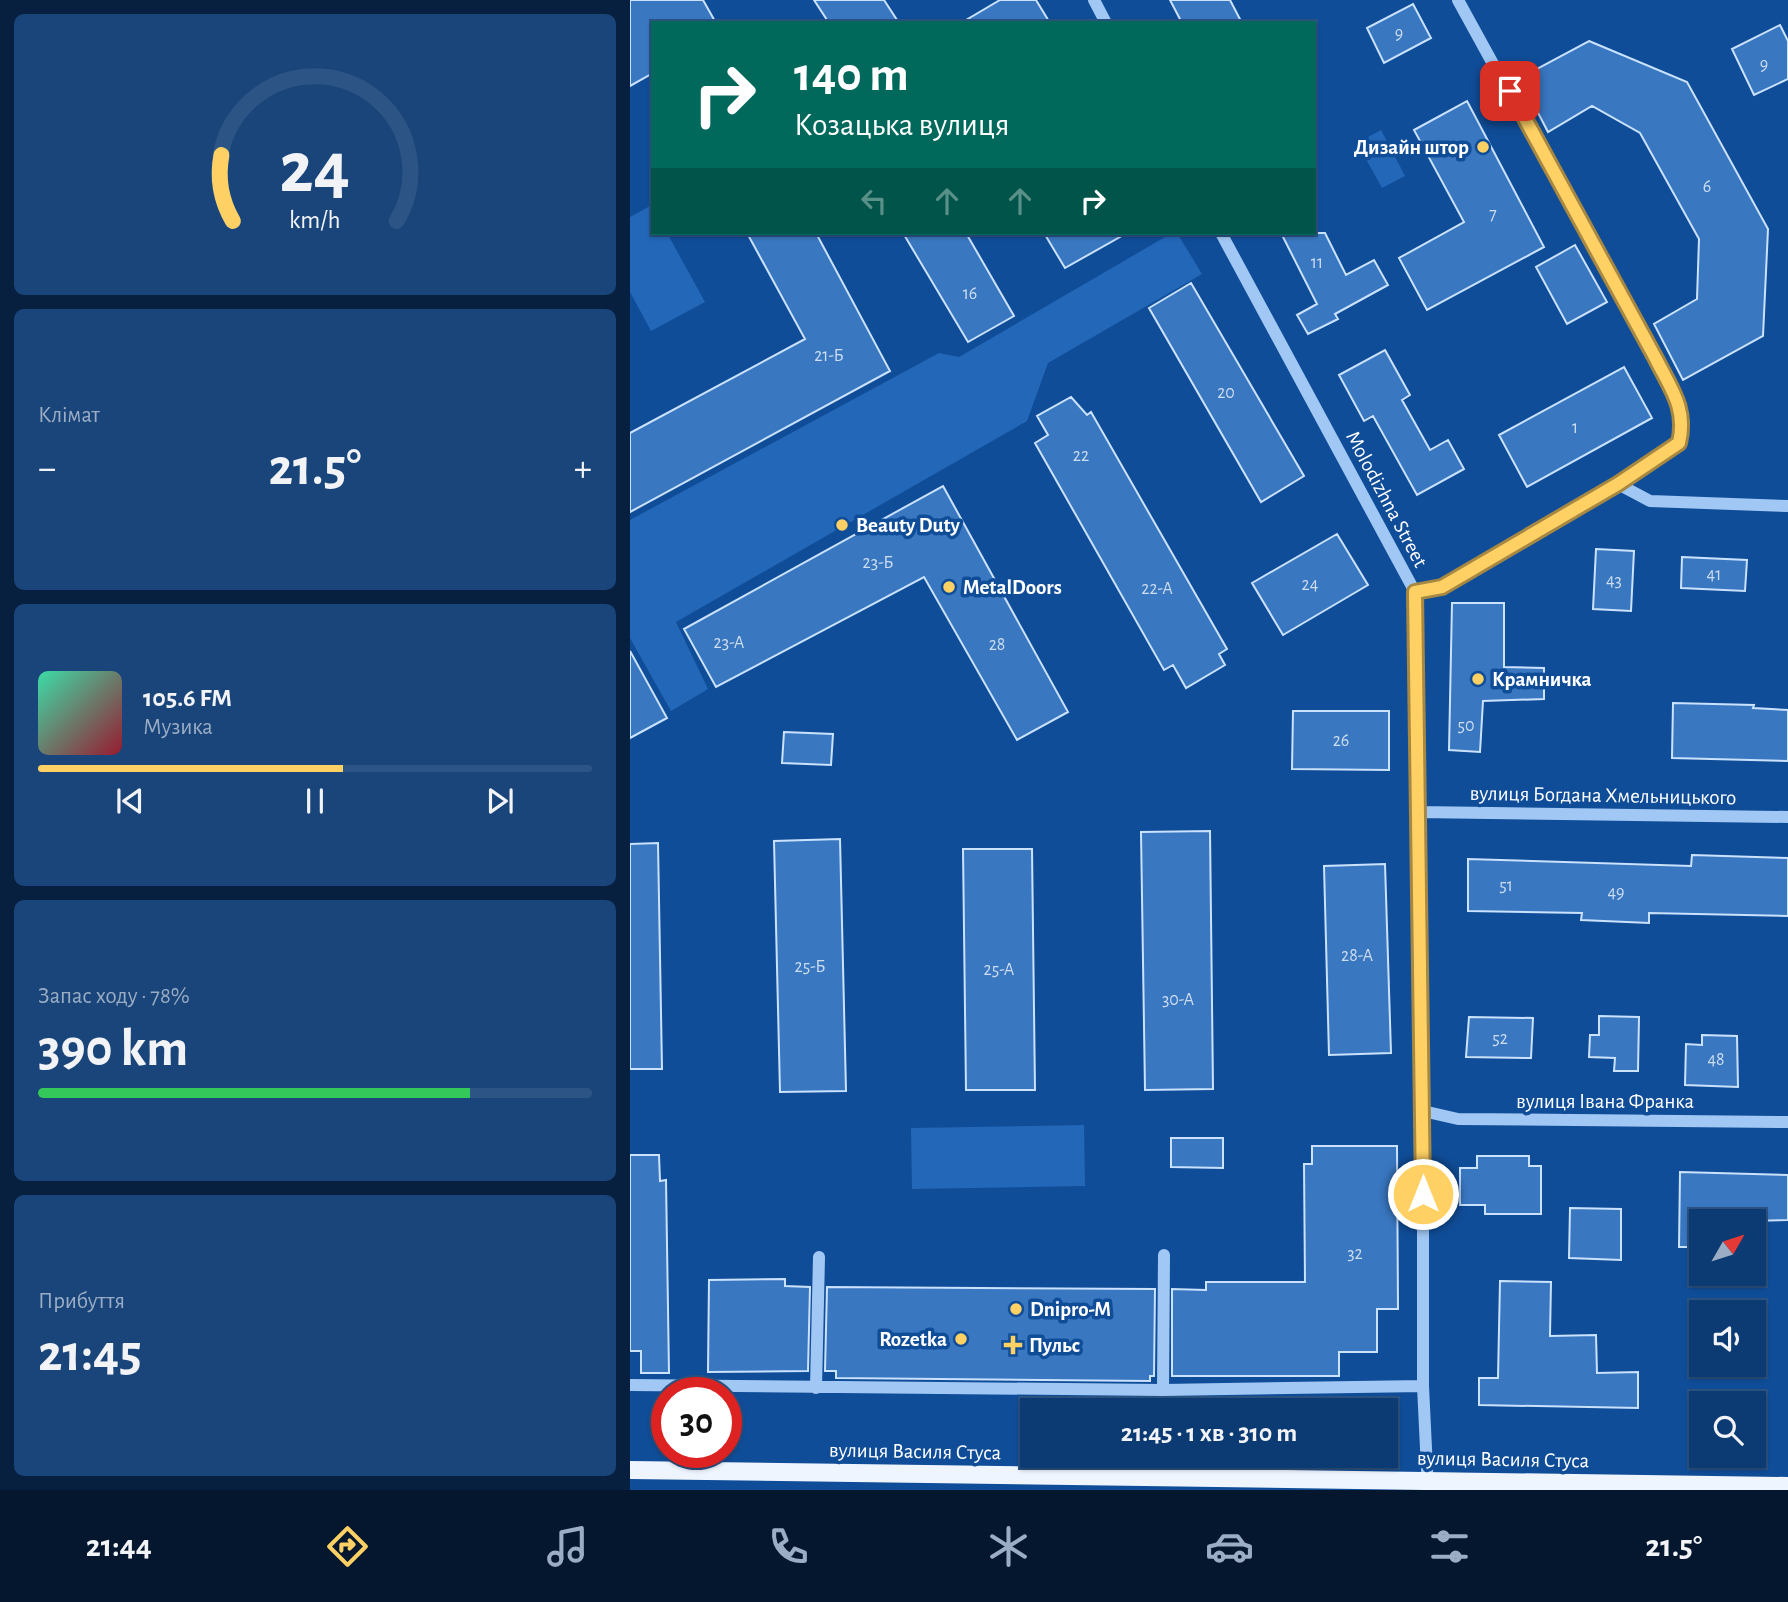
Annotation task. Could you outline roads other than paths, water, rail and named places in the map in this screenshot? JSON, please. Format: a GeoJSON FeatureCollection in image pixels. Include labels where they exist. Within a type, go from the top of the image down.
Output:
{"type":"FeatureCollection","features":[{"type":"Feature","properties":{"kind":"main road","name":"вулиця Василя Стуса"},"geometry":{"type":"LineString","coordinates":[[630,1470],[1427,1486],[1788,1486]]}},
{"type":"Feature","properties":{"kind":"street"},"geometry":{"type":"LineString","coordinates":[[1094,0],[1105,21]]}},
{"type":"Feature","properties":{"kind":"street"},"geometry":{"type":"LineString","coordinates":[[1415,592],[1442,587],[1618,484],[1679,443],[1684,423],[1678,401],[1458,0]]}},
{"type":"Feature","properties":{"kind":"street","name":"Molodizhna Street"},"geometry":{"type":"LineString","coordinates":[[1222,235],[1415,592],[1423,1111],[1423,1385],[1427,1486]]}},
{"type":"Feature","properties":{"kind":"street"},"geometry":{"type":"LineString","coordinates":[[1618,484],[1650,501],[1788,506]]}},
{"type":"Feature","properties":{"kind":"street","name":"вулиця Богдана Хмельницького"},"geometry":{"type":"LineString","coordinates":[[1418,812],[1788,817]]}},
{"type":"Feature","properties":{"kind":"street","name":"вулиця Івана Франка"},"geometry":{"type":"LineString","coordinates":[[1423,1111],[1458,1119],[1788,1122]]}},
{"type":"Feature","properties":{"kind":"street"},"geometry":{"type":"LineString","coordinates":[[1163,1391],[1164,1255]]}},
{"type":"Feature","properties":{"kind":"street"},"geometry":{"type":"LineString","coordinates":[[816,1388],[819,1257]]}},
{"type":"Feature","properties":{"kind":"street"},"geometry":{"type":"LineString","coordinates":[[630,1385],[1163,1391],[1423,1385]]}},
{"type":"Feature","properties":{"kind":"place","name":"Дизайн штор"},"geometry":{"type":"Point","coordinates":[1483,147]}},
{"type":"Feature","properties":{"kind":"place","name":"Beauty Duty"},"geometry":{"type":"Point","coordinates":[842,525]}},
{"type":"Feature","properties":{"kind":"place","name":"MetalDoors"},"geometry":{"type":"Point","coordinates":[949,587]}},
{"type":"Feature","properties":{"kind":"place","name":"Крамничка"},"geometry":{"type":"Point","coordinates":[1478,679]}},
{"type":"Feature","properties":{"kind":"place","name":"Dnipro-M"},"geometry":{"type":"Point","coordinates":[1016,1309]}},
{"type":"Feature","properties":{"kind":"place","name":"Rozetka"},"geometry":{"type":"Point","coordinates":[961,1339]}},
{"type":"Feature","properties":{"kind":"place","name":"Пульс"},"geometry":{"type":"Point","coordinates":[1013,1345]}}]}
